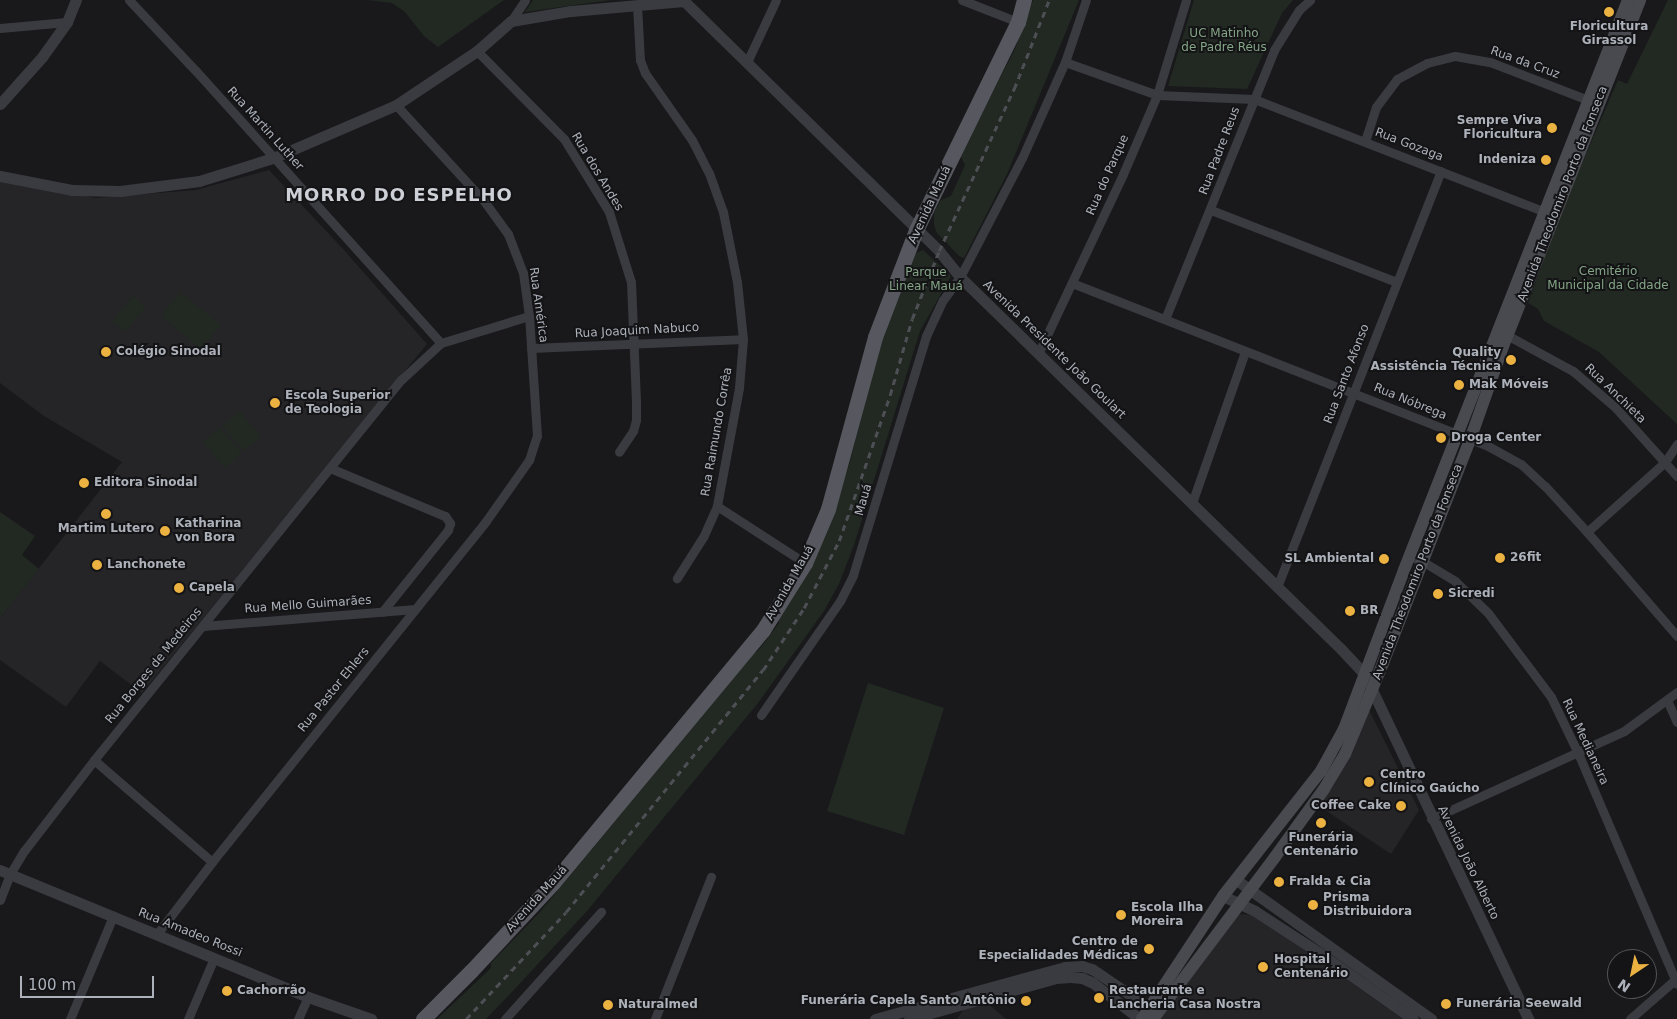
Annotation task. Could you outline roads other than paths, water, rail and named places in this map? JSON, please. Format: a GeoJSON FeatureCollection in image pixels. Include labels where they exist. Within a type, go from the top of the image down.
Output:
{"type":"FeatureCollection","features":[{"type":"Feature","properties":{"kind":"main road","name":"Avenida Mauá"},"geometry":{"type":"LineString","coordinates":[[423,1019],[471,971],[553,882],[763,630],[805,563],[828,509],[875,336],[916,230],[1018,22],[1024,0]]}},
{"type":"Feature","properties":{"kind":"main road","name":"Avenida Theodomiro Porto da Fonseca"},"geometry":{"type":"LineString","coordinates":[[1141,1019],[1154,1013],[1198,958],[1296,828],[1335,772],[1349,732],[1365,675],[1407,600],[1435,529],[1446,485],[1583,129],[1628,0]]}},
{"type":"Feature","properties":{"kind":"main road","name":"Avenida Theodomiro Porto da Fonseca"},"geometry":{"type":"LineString","coordinates":[[1593,102],[1640,0]]}},
{"type":"Feature","properties":{"kind":"main road","name":"Avenida Theodomiro Porto da Fonseca"},"geometry":{"type":"LineString","coordinates":[[1154,1013],[1188,950],[1223,896],[1284,820],[1349,732],[1371,691],[1395,595],[1422,525],[1446,485]]}},
{"type":"Feature","properties":{"kind":"main road"},"geometry":{"type":"LineString","coordinates":[[1422,525],[1435,529]]}},
{"type":"Feature","properties":{"kind":"main road"},"geometry":{"type":"LineString","coordinates":[[1395,595],[1407,600]]}},
{"type":"Feature","properties":{"kind":"main road"},"geometry":{"type":"LineString","coordinates":[[1304,792],[1316,800]]}},
{"type":"Feature","properties":{"kind":"main road"},"geometry":{"type":"LineString","coordinates":[[1284,820],[1296,828]]}},
{"type":"Feature","properties":{"kind":"main road"},"geometry":{"type":"LineString","coordinates":[[1188,950],[1198,958]]}},
{"type":"Feature","properties":{"kind":"street"},"geometry":{"type":"LineString","coordinates":[[0,104],[42,57],[67,22],[76,0]]}},
{"type":"Feature","properties":{"kind":"street","name":"Rua Martin Luther"},"geometry":{"type":"LineString","coordinates":[[129,0],[441,343]]}},
{"type":"Feature","properties":{"kind":"street"},"geometry":{"type":"LineString","coordinates":[[0,176],[72,190],[120,191],[200,181],[273,158],[396,105],[477,51],[511,21],[525,0]]}},
{"type":"Feature","properties":{"kind":"street"},"geometry":{"type":"LineString","coordinates":[[747,62],[776,0]]}},
{"type":"Feature","properties":{"kind":"street"},"geometry":{"type":"LineString","coordinates":[[962,0],[1018,22]]}},
{"type":"Feature","properties":{"kind":"street"},"geometry":{"type":"LineString","coordinates":[[960,277],[1022,158],[1065,62],[1086,0]]}},
{"type":"Feature","properties":{"kind":"street","name":"Rua do Parque"},"geometry":{"type":"LineString","coordinates":[[1038,354],[1157,95],[1186,0]]}},
{"type":"Feature","properties":{"kind":"street","name":"Rua Padre Reus"},"geometry":{"type":"LineString","coordinates":[[1166,319],[1274,50],[1299,10],[1310,0]]}},
{"type":"Feature","properties":{"kind":"street"},"geometry":{"type":"LineString","coordinates":[[511,21],[571,11],[684,1]]}},
{"type":"Feature","properties":{"kind":"street","name":"Avenida Presidente João Goulart"},"geometry":{"type":"LineString","coordinates":[[684,1],[938,251],[960,277],[1038,354],[1341,648],[1365,675]]}},
{"type":"Feature","properties":{"kind":"street","name":"Rua Raimundo Corrêa"},"geometry":{"type":"LineString","coordinates":[[637,5],[640,60],[645,73],[692,140],[709,173],[723,212],[737,282],[743,339],[739,388],[717,506],[703,538],[677,578]]}},
{"type":"Feature","properties":{"kind":"street"},"geometry":{"type":"LineString","coordinates":[[0,28],[67,22]]}},
{"type":"Feature","properties":{"kind":"street","name":"Rua dos Andes"},"geometry":{"type":"LineString","coordinates":[[477,51],[564,139],[609,212],[631,282],[636,420],[633,431],[619,452]]}},
{"type":"Feature","properties":{"kind":"street","name":"Rua da Cruz"},"geometry":{"type":"LineString","coordinates":[[1365,141],[1376,107],[1397,78],[1428,63],[1455,56],[1490,62],[1593,102]]}},
{"type":"Feature","properties":{"kind":"street","name":"Rua Gozaga"},"geometry":{"type":"LineString","coordinates":[[1065,62],[1157,95],[1254,100],[1365,141],[1550,214]]}},
{"type":"Feature","properties":{"kind":"street","name":"Rua América"},"geometry":{"type":"LineString","coordinates":[[396,105],[484,201],[508,234],[523,273],[529,316],[537,436],[528,460]]}},
{"type":"Feature","properties":{"kind":"street","name":"Rua Santo Afonso"},"geometry":{"type":"LineString","coordinates":[[1277,587],[1440,171]]}},
{"type":"Feature","properties":{"kind":"street"},"geometry":{"type":"LineString","coordinates":[[1211,210],[1397,282]]}},
{"type":"Feature","properties":{"kind":"street","name":"Mauá"},"geometry":{"type":"LineString","coordinates":[[761,715],[840,601],[853,575],[926,336],[943,300],[960,277]]}},
{"type":"Feature","properties":{"kind":"street","name":"Rua Nóbrega"},"geometry":{"type":"LineString","coordinates":[[1072,283],[1465,437],[1521,464],[1545,486],[1587,532],[1677,636]]}},
{"type":"Feature","properties":{"kind":"street"},"geometry":{"type":"LineString","coordinates":[[441,343],[529,316]]}},
{"type":"Feature","properties":{"kind":"street","name":"Rua Anchieta"},"geometry":{"type":"LineString","coordinates":[[1503,333],[1573,371],[1615,407],[1677,476]]}},
{"type":"Feature","properties":{"kind":"street","name":"Rua Joaquim Nabuco"},"geometry":{"type":"LineString","coordinates":[[531,348],[743,339]]}},
{"type":"Feature","properties":{"kind":"street","name":"Rua Borges de Medeiros"},"geometry":{"type":"LineString","coordinates":[[0,900],[5,872],[24,851],[94,760],[401,380],[441,343]]}},
{"type":"Feature","properties":{"kind":"street"},"geometry":{"type":"LineString","coordinates":[[1192,503],[1245,352]]}},
{"type":"Feature","properties":{"kind":"street"},"geometry":{"type":"LineString","coordinates":[[1587,532],[1665,462],[1677,444]]}},
{"type":"Feature","properties":{"kind":"street","name":"Rua Pastor Ehlers"},"geometry":{"type":"LineString","coordinates":[[157,934],[212,862],[486,522],[528,460]]}},
{"type":"Feature","properties":{"kind":"street"},"geometry":{"type":"LineString","coordinates":[[330,468],[444,516],[450,523],[448,530],[382,612]]}},
{"type":"Feature","properties":{"kind":"street"},"geometry":{"type":"LineString","coordinates":[[717,506],[805,563]]}},
{"type":"Feature","properties":{"kind":"street","name":"Rua Medianeira"},"geometry":{"type":"LineString","coordinates":[[1410,556],[1455,581],[1488,613],[1551,697],[1578,753],[1676,981]]}},
{"type":"Feature","properties":{"kind":"street","name":"Rua Mello Guimarães"},"geometry":{"type":"LineString","coordinates":[[203,626],[415,610]]}},
{"type":"Feature","properties":{"kind":"street","name":"Avenida João Alberto"},"geometry":{"type":"LineString","coordinates":[[1365,675],[1431,818],[1528,1019]]}},
{"type":"Feature","properties":{"kind":"street"},"geometry":{"type":"LineString","coordinates":[[1431,818],[1624,731],[1677,692]]}},
{"type":"Feature","properties":{"kind":"street"},"geometry":{"type":"LineString","coordinates":[[1667,700],[1677,722]]}},
{"type":"Feature","properties":{"kind":"street"},"geometry":{"type":"LineString","coordinates":[[94,760],[212,862]]}},
{"type":"Feature","properties":{"kind":"street","name":"Rua Amadeo Rossi"},"geometry":{"type":"LineString","coordinates":[[5,872],[308,997],[371,1019]]}},
{"type":"Feature","properties":{"kind":"street"},"geometry":{"type":"LineString","coordinates":[[656,1019],[710,877]]}},
{"type":"Feature","properties":{"kind":"street"},"geometry":{"type":"LineString","coordinates":[[1236,879],[1431,1019]]}},
{"type":"Feature","properties":{"kind":"street"},"geometry":{"type":"LineString","coordinates":[[1223,896],[1318,952],[1413,1019]]}},
{"type":"Feature","properties":{"kind":"street"},"geometry":{"type":"LineString","coordinates":[[505,1019],[602,912]]}},
{"type":"Feature","properties":{"kind":"street"},"geometry":{"type":"LineString","coordinates":[[70,1019],[113,916]]}},
{"type":"Feature","properties":{"kind":"street"},"geometry":{"type":"LineString","coordinates":[[188,1019],[214,958]]}},
{"type":"Feature","properties":{"kind":"street"},"geometry":{"type":"LineString","coordinates":[[909,1019],[1065,967],[1082,966],[1092,968],[1154,1013]]}},
{"type":"Feature","properties":{"kind":"street"},"geometry":{"type":"LineString","coordinates":[[881,1018],[1056,978],[1082,978],[1093,983],[1141,1019]]}},
{"type":"Feature","properties":{"kind":"street"},"geometry":{"type":"LineString","coordinates":[[1630,1019],[1676,981]]}},
{"type":"Feature","properties":{"kind":"street"},"geometry":{"type":"LineString","coordinates":[[298,1019],[308,997]]}},
{"type":"Feature","properties":{"kind":"railway"},"geometry":{"type":"LineString","coordinates":[[466,1019],[566,912],[763,670],[804,608],[839,541],[890,395],[912,319],[939,251],[1014,89],[1049,0]]}},
{"type":"Feature","properties":{"kind":"place","name":"Floricultura Girassol"},"geometry":{"type":"Point","coordinates":[1609,12]}},
{"type":"Feature","properties":{"kind":"place","name":"Sempre Viva Floricultura"},"geometry":{"type":"Point","coordinates":[1552,128]}},
{"type":"Feature","properties":{"kind":"place","name":"Indeniza"},"geometry":{"type":"Point","coordinates":[1546,160]}},
{"type":"Feature","properties":{"kind":"place","name":"Colégio Sinodal"},"geometry":{"type":"Point","coordinates":[106,352]}},
{"type":"Feature","properties":{"kind":"place","name":"Quality Assistência Técnica"},"geometry":{"type":"Point","coordinates":[1511,360]}},
{"type":"Feature","properties":{"kind":"place","name":"Mak Móveis"},"geometry":{"type":"Point","coordinates":[1459,385]}},
{"type":"Feature","properties":{"kind":"place","name":"Escola Superior de Teologia"},"geometry":{"type":"Point","coordinates":[275,403]}},
{"type":"Feature","properties":{"kind":"place","name":"Droga Center"},"geometry":{"type":"Point","coordinates":[1441,438]}},
{"type":"Feature","properties":{"kind":"place","name":"Editora Sinodal"},"geometry":{"type":"Point","coordinates":[84,483]}},
{"type":"Feature","properties":{"kind":"place","name":"Martim Lutero"},"geometry":{"type":"Point","coordinates":[106,514]}},
{"type":"Feature","properties":{"kind":"place","name":"Katharina von Bora"},"geometry":{"type":"Point","coordinates":[165,531]}},
{"type":"Feature","properties":{"kind":"place","name":"26fit"},"geometry":{"type":"Point","coordinates":[1500,558]}},
{"type":"Feature","properties":{"kind":"place","name":"SL Ambiental"},"geometry":{"type":"Point","coordinates":[1384,559]}},
{"type":"Feature","properties":{"kind":"place","name":"Lanchonete"},"geometry":{"type":"Point","coordinates":[97,565]}},
{"type":"Feature","properties":{"kind":"place","name":"Capela"},"geometry":{"type":"Point","coordinates":[179,588]}},
{"type":"Feature","properties":{"kind":"place","name":"Sicredi"},"geometry":{"type":"Point","coordinates":[1438,594]}},
{"type":"Feature","properties":{"kind":"place","name":"BR"},"geometry":{"type":"Point","coordinates":[1350,611]}},
{"type":"Feature","properties":{"kind":"place","name":"Centro Clínico Gaúcho"},"geometry":{"type":"Point","coordinates":[1369,782]}},
{"type":"Feature","properties":{"kind":"place","name":"Coffee Cake"},"geometry":{"type":"Point","coordinates":[1401,806]}},
{"type":"Feature","properties":{"kind":"place","name":"Funerária Centenário"},"geometry":{"type":"Point","coordinates":[1321,823]}},
{"type":"Feature","properties":{"kind":"place","name":"Fralda & Cia"},"geometry":{"type":"Point","coordinates":[1279,882]}},
{"type":"Feature","properties":{"kind":"place","name":"Prisma Distribuidora"},"geometry":{"type":"Point","coordinates":[1313,905]}},
{"type":"Feature","properties":{"kind":"place","name":"Escola Ilha Moreira"},"geometry":{"type":"Point","coordinates":[1121,915]}},
{"type":"Feature","properties":{"kind":"place","name":"Centro de Especialidades Médicas"},"geometry":{"type":"Point","coordinates":[1149,949]}},
{"type":"Feature","properties":{"kind":"place","name":"Hospital Centenário"},"geometry":{"type":"Point","coordinates":[1263,967]}},
{"type":"Feature","properties":{"kind":"place","name":"Cachorrão"},"geometry":{"type":"Point","coordinates":[227,991]}},
{"type":"Feature","properties":{"kind":"place","name":"Restaurante e Lancheria Casa Nostra"},"geometry":{"type":"Point","coordinates":[1099,998]}},
{"type":"Feature","properties":{"kind":"place","name":"Funerária Capela Santo Antônio"},"geometry":{"type":"Point","coordinates":[1026,1001]}},
{"type":"Feature","properties":{"kind":"place","name":"Funerária Seewald"},"geometry":{"type":"Point","coordinates":[1446,1004]}},
{"type":"Feature","properties":{"kind":"place","name":"Naturalmed"},"geometry":{"type":"Point","coordinates":[608,1005]}},
{"type":"Feature","properties":{"kind":"district","name":"MORRO DO ESPELHO"},"geometry":{"type":"Point","coordinates":[399,195]}},
{"type":"Feature","properties":{"kind":"park label","name":"UC Matinho de Padre Réus"},"geometry":{"type":"Point","coordinates":[1224,41]}},
{"type":"Feature","properties":{"kind":"park label","name":"Cemitério Municipal da Cidade"},"geometry":{"type":"Point","coordinates":[1608,279]}},
{"type":"Feature","properties":{"kind":"park label","name":"Parque Linear Mauá"},"geometry":{"type":"Point","coordinates":[926,280]}}]}
